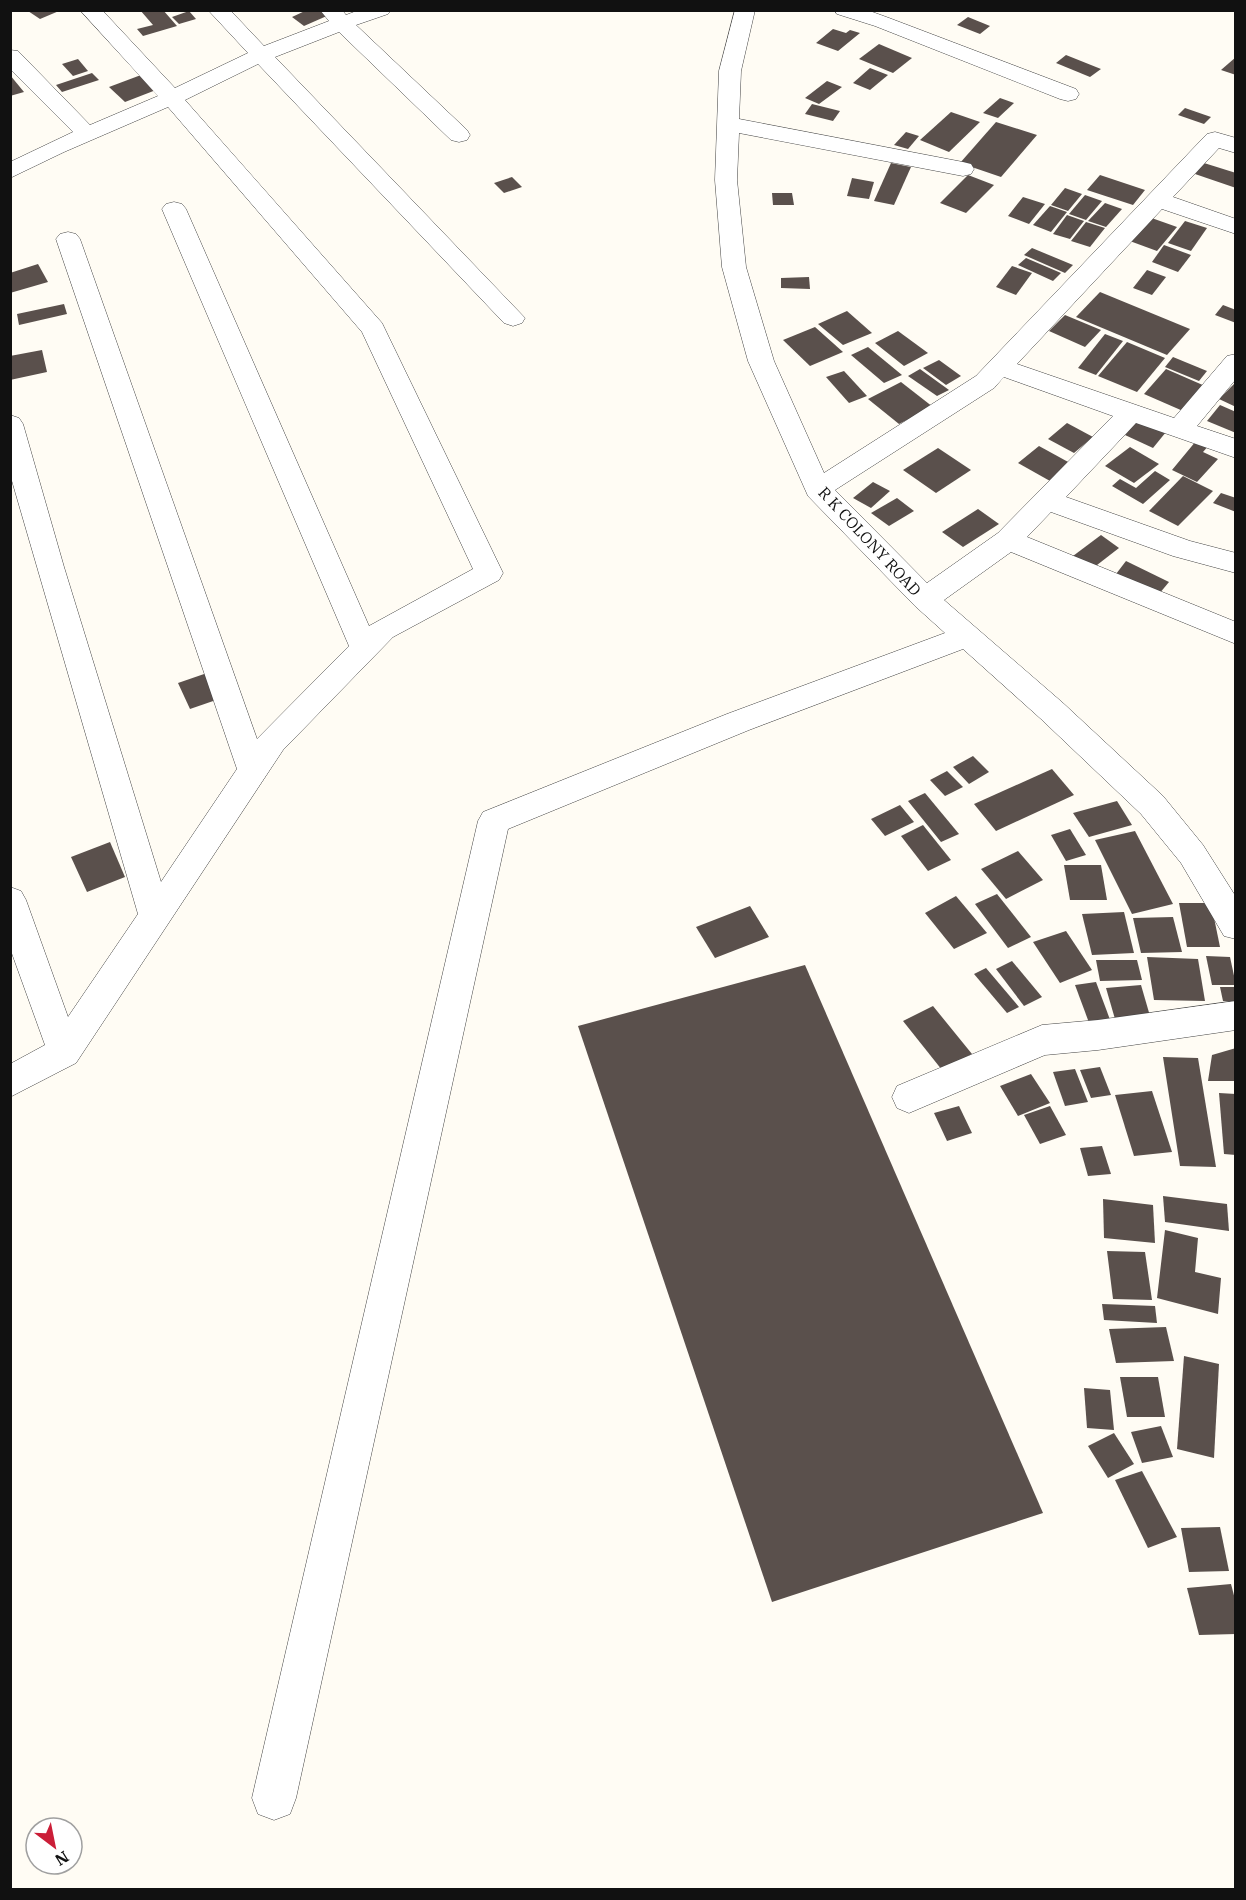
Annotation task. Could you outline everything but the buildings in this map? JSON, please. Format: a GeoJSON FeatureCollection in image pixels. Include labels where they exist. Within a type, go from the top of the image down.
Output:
{"type":"FeatureCollection","features":[{"type":"Feature","properties":{"kind":"street"},"geometry":{"type":"LineString","coordinates":[[10,1082],[64,1052],[272,742],[383,630],[489,573],[373,329],[172,98],[90,10]]}},
{"type":"Feature","properties":{"kind":"street"},"geometry":{"type":"LineString","coordinates":[[218,10],[513,318]]}},
{"type":"Feature","properties":{"kind":"street"},"geometry":{"type":"LineString","coordinates":[[10,171],[56,147],[172,98],[336,17],[381,10]]}},
{"type":"Feature","properties":{"kind":"street","name":"R K COLONY ROAD"},"geometry":{"type":"LineString","coordinates":[[745,10],[730,71],[726,180],[734,267],[761,361],[818,489],[925,599],[1052,711],[1152,805],[1192,854],[1236,926]]}},
{"type":"Feature","properties":{"kind":"street"},"geometry":{"type":"LineString","coordinates":[[844,10],[869,14],[1068,94]]}},
{"type":"Feature","properties":{"kind":"street"},"geometry":{"type":"LineString","coordinates":[[336,17],[459,135]]}},
{"type":"Feature","properties":{"kind":"street"},"geometry":{"type":"LineString","coordinates":[[10,56],[88,135]]}},
{"type":"Feature","properties":{"kind":"street"},"geometry":{"type":"LineString","coordinates":[[729,124],[963,169]]}},
{"type":"Feature","properties":{"kind":"street"},"geometry":{"type":"LineString","coordinates":[[818,489],[985,382],[1215,139],[1236,146]]}},
{"type":"Feature","properties":{"kind":"street"},"geometry":{"type":"LineString","coordinates":[[1158,200],[1236,227]]}},
{"type":"Feature","properties":{"kind":"street"},"geometry":{"type":"LineString","coordinates":[[174,209],[365,649]]}},
{"type":"Feature","properties":{"kind":"street"},"geometry":{"type":"LineString","coordinates":[[68,239],[253,770]]}},
{"type":"Feature","properties":{"kind":"street"},"geometry":{"type":"LineString","coordinates":[[1179,430],[1236,362]]}},
{"type":"Feature","properties":{"kind":"street"},"geometry":{"type":"LineString","coordinates":[[1000,367],[1236,449]]}},
{"type":"Feature","properties":{"kind":"street"},"geometry":{"type":"LineString","coordinates":[[925,599],[1008,540],[1131,413]]}},
{"type":"Feature","properties":{"kind":"street"},"geometry":{"type":"LineString","coordinates":[[10,424],[50,567],[155,916]]}},
{"type":"Feature","properties":{"kind":"street"},"geometry":{"type":"LineString","coordinates":[[1047,500],[1183,549],[1236,563]]}},
{"type":"Feature","properties":{"kind":"street"},"geometry":{"type":"LineString","coordinates":[[1008,540],[1236,634]]}},
{"type":"Feature","properties":{"kind":"street"},"geometry":{"type":"LineString","coordinates":[[274,1798],[494,821],[738,722],[968,636]]}},
{"type":"Feature","properties":{"kind":"street"},"geometry":{"type":"LineString","coordinates":[[10,900],[64,1052]]}},
{"type":"Feature","properties":{"kind":"street"},"geometry":{"type":"LineString","coordinates":[[909,1097],[1042,1040],[1098,1035],[1236,1015]]}}]}
